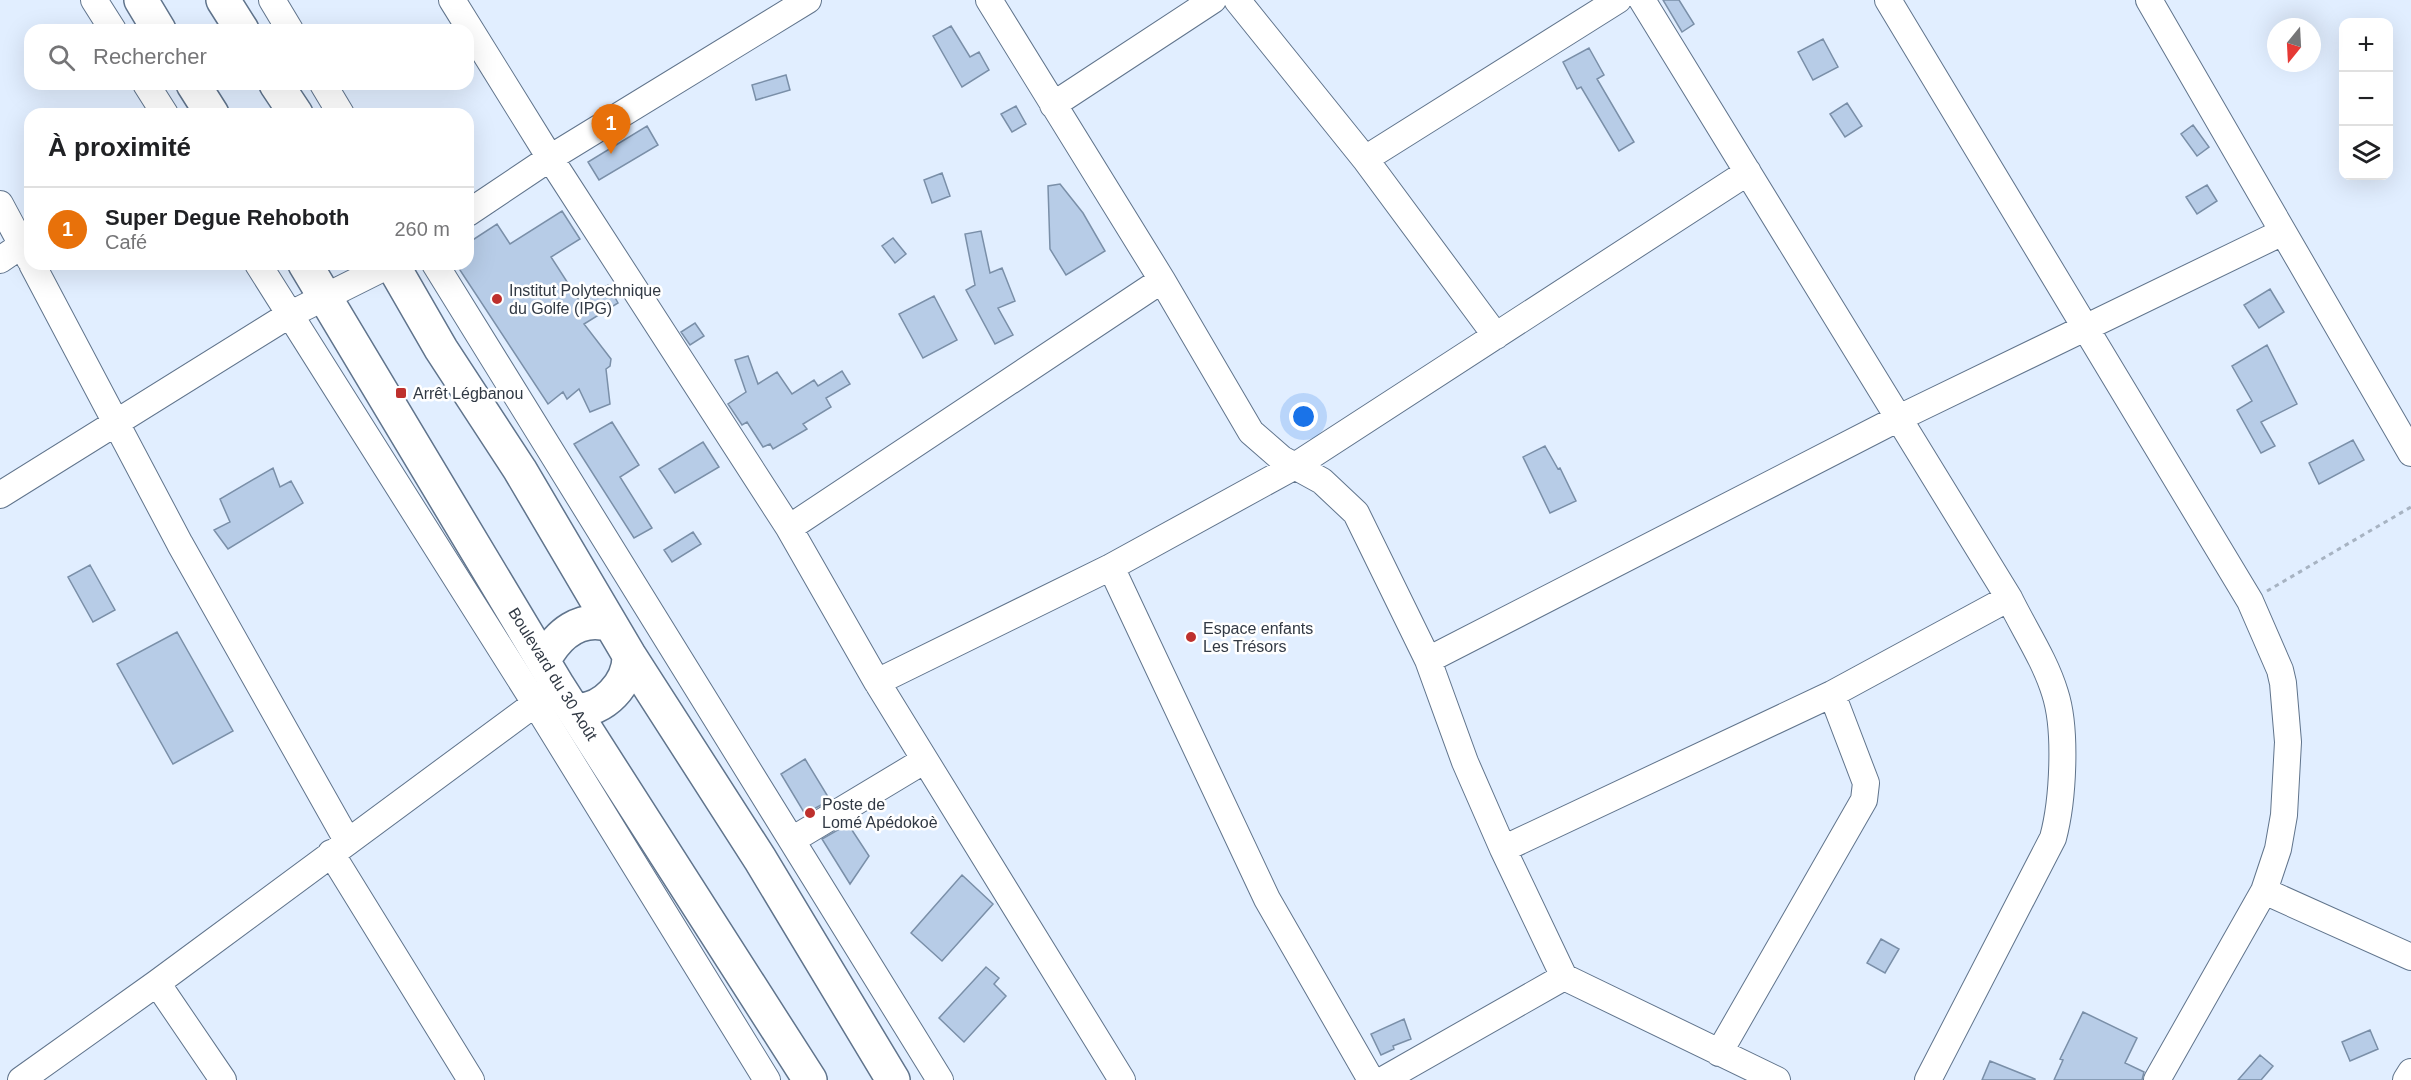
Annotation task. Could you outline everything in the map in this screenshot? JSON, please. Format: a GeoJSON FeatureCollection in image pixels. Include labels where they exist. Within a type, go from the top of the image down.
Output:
{"type":"FeatureCollection","features":[{"type":"Feature","properties":{"kind":"highway"},"geometry":{"type":"LineString","coordinates":[[141,0],[155,24]]}},
{"type":"Feature","properties":{"kind":"highway"},"geometry":{"type":"LineString","coordinates":[[223,0],[238,24]]}},
{"type":"Feature","properties":{"kind":"highway"},"geometry":{"type":"LineString","coordinates":[[197,90],[208,108]]}},
{"type":"Feature","properties":{"kind":"highway"},"geometry":{"type":"LineString","coordinates":[[280,90],[292,108]]}},
{"type":"Feature","properties":{"kind":"highway","name":"Boulevard du 30 Août"},"geometry":{"type":"LineString","coordinates":[[309,270],[553,690],[810,1080]]}},
{"type":"Feature","properties":{"kind":"highway"},"geometry":{"type":"LineString","coordinates":[[395,270],[441,350],[520,470],[629,655],[760,859],[893,1080]]}},
{"type":"Feature","properties":{"kind":"highway"},"geometry":{"type":"LineString","coordinates":[[611,625],[589,620],[575,626],[551,646],[553,690],[586,711],[615,692],[626,677],[629,655]]}},
{"type":"Feature","properties":{"kind":"street"},"geometry":{"type":"LineString","coordinates":[[94,0],[108,24]]}},
{"type":"Feature","properties":{"kind":"street"},"geometry":{"type":"LineString","coordinates":[[272,0],[286,24]]}},
{"type":"Feature","properties":{"kind":"street"},"geometry":{"type":"LineString","coordinates":[[452,0],[467,24]]}},
{"type":"Feature","properties":{"kind":"street"},"geometry":{"type":"LineString","coordinates":[[474,209],[550,158],[808,0]]}},
{"type":"Feature","properties":{"kind":"street"},"geometry":{"type":"LineString","coordinates":[[988,0],[1162,280],[1251,432],[1266,447],[1322,481],[1356,513],[1428,660],[1466,762],[1503,849],[1564,977],[1777,1080]]}},
{"type":"Feature","properties":{"kind":"street"},"geometry":{"type":"LineString","coordinates":[[1053,105],[1214,0]]}},
{"type":"Feature","properties":{"kind":"street"},"geometry":{"type":"LineString","coordinates":[[1237,0],[1365,159],[1496,336]]}},
{"type":"Feature","properties":{"kind":"street"},"geometry":{"type":"LineString","coordinates":[[1365,159],[1618,0]]}},
{"type":"Feature","properties":{"kind":"street"},"geometry":{"type":"LineString","coordinates":[[1642,0],[2009,598],[2055,690],[2062,721],[2060,804],[2053,838],[1928,1080]]}},
{"type":"Feature","properties":{"kind":"street"},"geometry":{"type":"LineString","coordinates":[[1888,0],[2250,601],[2280,670],[2288,742],[2284,815],[2278,849],[2264,891],[2157,1080]]}},
{"type":"Feature","properties":{"kind":"street"},"geometry":{"type":"LineString","coordinates":[[2149,0],[2411,453]]}},
{"type":"Feature","properties":{"kind":"street"},"geometry":{"type":"LineString","coordinates":[[474,35],[550,158],[789,528],[877,682],[1122,1080]]}},
{"type":"Feature","properties":{"kind":"street"},"geometry":{"type":"LineString","coordinates":[[150,90],[161,108]]}},
{"type":"Feature","properties":{"kind":"street"},"geometry":{"type":"LineString","coordinates":[[327,90],[337,108]]}},
{"type":"Feature","properties":{"kind":"street"},"geometry":{"type":"LineString","coordinates":[[877,682],[1111,567],[1295,466],[1748,172]]}},
{"type":"Feature","properties":{"kind":"street"},"geometry":{"type":"LineString","coordinates":[[0,204],[24,249]]}},
{"type":"Feature","properties":{"kind":"street"},"geometry":{"type":"LineString","coordinates":[[1428,660],[1899,418],[2283,232]]}},
{"type":"Feature","properties":{"kind":"street"},"geometry":{"type":"LineString","coordinates":[[0,261],[24,257]]}},
{"type":"Feature","properties":{"kind":"street"},"geometry":{"type":"LineString","coordinates":[[35,270],[340,847],[471,1080]]}},
{"type":"Feature","properties":{"kind":"street"},"geometry":{"type":"LineString","coordinates":[[262,270],[289,315],[553,690],[767,1080]]}},
{"type":"Feature","properties":{"kind":"street"},"geometry":{"type":"LineString","coordinates":[[0,495],[289,315],[380,270]]}},
{"type":"Feature","properties":{"kind":"street"},"geometry":{"type":"LineString","coordinates":[[439,270],[939,1080]]}},
{"type":"Feature","properties":{"kind":"street"},"geometry":{"type":"LineString","coordinates":[[789,528],[1162,280]]}},
{"type":"Feature","properties":{"kind":"street"},"geometry":{"type":"LineString","coordinates":[[1111,567],[1268,899],[1371,1080]]}},
{"type":"Feature","properties":{"kind":"street"},"geometry":{"type":"LineString","coordinates":[[1503,849],[1832,694],[2009,598]]}},
{"type":"Feature","properties":{"kind":"street"},"geometry":{"type":"LineString","coordinates":[[21,1080],[157,983],[553,690]]}},
{"type":"Feature","properties":{"kind":"street"},"geometry":{"type":"LineString","coordinates":[[1719,1053],[1864,800],[1866,783],[1832,694]]}},
{"type":"Feature","properties":{"kind":"street"},"geometry":{"type":"LineString","coordinates":[[792,840],[925,760]]}},
{"type":"Feature","properties":{"kind":"street"},"geometry":{"type":"LineString","coordinates":[[2264,891],[2411,957]]}},
{"type":"Feature","properties":{"kind":"street"},"geometry":{"type":"LineString","coordinates":[[1383,1080],[1564,977]]}},
{"type":"Feature","properties":{"kind":"street"},"geometry":{"type":"LineString","coordinates":[[157,983],[223,1080]]}},
{"type":"Feature","properties":{"kind":"street"},"geometry":{"type":"LineString","coordinates":[[2406,1080],[2411,1072]]}},
{"type":"Feature","properties":{"kind":"path"},"geometry":{"type":"LineString","coordinates":[[2250,601],[2411,507]]}},
{"type":"Feature","properties":{"kind":"building"},"geometry":{"type":"Polygon","coordinates":[[[1663,0],[1679,0],[1694,24],[1682,32],[1663,0]]]}},
{"type":"Feature","properties":{"kind":"building"},"geometry":{"type":"Polygon","coordinates":[[[951,26],[970,57],[979,52],[989,70],[962,87],[933,36],[951,26]]]}},
{"type":"Feature","properties":{"kind":"building"},"geometry":{"type":"Polygon","coordinates":[[[1823,39],[1838,67],[1813,80],[1798,52],[1823,39]]]}},
{"type":"Feature","properties":{"kind":"building"},"geometry":{"type":"Polygon","coordinates":[[[1589,48],[1604,75],[1597,79],[1634,142],[1619,151],[1581,87],[1577,89],[1563,62],[1589,48]]]}},
{"type":"Feature","properties":{"kind":"building"},"geometry":{"type":"Polygon","coordinates":[[[786,75],[790,90],[756,100],[752,85],[786,75]]]}},
{"type":"Feature","properties":{"kind":"building"},"geometry":{"type":"Polygon","coordinates":[[[1847,103],[1862,126],[1845,137],[1830,114],[1847,103]]]}},
{"type":"Feature","properties":{"kind":"building"},"geometry":{"type":"Polygon","coordinates":[[[1016,106],[1026,124],[1012,132],[1001,114],[1016,106]]]}},
{"type":"Feature","properties":{"kind":"building"},"geometry":{"type":"Polygon","coordinates":[[[2193,125],[2209,147],[2197,156],[2181,134],[2193,125]]]}},
{"type":"Feature","properties":{"kind":"building"},"geometry":{"type":"Polygon","coordinates":[[[647,126],[658,145],[599,180],[588,162],[647,126]]]}},
{"type":"Feature","properties":{"kind":"building"},"geometry":{"type":"Polygon","coordinates":[[[942,173],[950,196],[932,203],[924,180],[942,173]]]}},
{"type":"Feature","properties":{"kind":"building"},"geometry":{"type":"Polygon","coordinates":[[[1060,184],[1083,213],[1105,251],[1066,275],[1050,249],[1048,186],[1060,184]]]}},
{"type":"Feature","properties":{"kind":"building"},"geometry":{"type":"Polygon","coordinates":[[[2207,185],[2217,201],[2197,214],[2186,197],[2207,185]]]}},
{"type":"Feature","properties":{"kind":"building"},"geometry":{"type":"Polygon","coordinates":[[[562,211],[580,239],[551,257],[580,302],[608,285],[618,303],[584,324],[611,359],[610,366],[606,369],[610,404],[590,412],[579,389],[567,399],[563,392],[548,404],[460,270],[474,270],[474,239],[497,224],[510,244],[562,211]]]}},
{"type":"Feature","properties":{"kind":"building"},"geometry":{"type":"Polygon","coordinates":[[[981,231],[990,273],[1002,268],[1015,301],[998,308],[1013,335],[995,344],[966,290],[975,285],[965,234],[981,231]]]}},
{"type":"Feature","properties":{"kind":"building"},"geometry":{"type":"Polygon","coordinates":[[[893,238],[906,254],[895,263],[882,246],[893,238]]]}},
{"type":"Feature","properties":{"kind":"building"},"geometry":{"type":"Polygon","coordinates":[[[2270,289],[2284,312],[2259,328],[2244,305],[2270,289]]]}},
{"type":"Feature","properties":{"kind":"building"},"geometry":{"type":"Polygon","coordinates":[[[934,296],[957,340],[923,358],[899,314],[934,296]]]}},
{"type":"Feature","properties":{"kind":"building"},"geometry":{"type":"Polygon","coordinates":[[[695,323],[704,336],[690,345],[681,332],[695,323]]]}},
{"type":"Feature","properties":{"kind":"building"},"geometry":{"type":"Polygon","coordinates":[[[2267,345],[2297,404],[2261,422],[2275,446],[2261,453],[2237,410],[2252,401],[2232,366],[2267,345]]]}},
{"type":"Feature","properties":{"kind":"building"},"geometry":{"type":"Polygon","coordinates":[[[748,356],[758,384],[777,372],[792,394],[814,380],[818,386],[842,371],[850,384],[826,398],[831,407],[803,424],[807,429],[773,449],[770,444],[763,447],[747,422],[742,425],[728,404],[746,392],[735,360],[748,356]]]}},
{"type":"Feature","properties":{"kind":"building"},"geometry":{"type":"Polygon","coordinates":[[[612,422],[639,465],[620,477],[652,528],[634,538],[574,444],[612,422]]]}},
{"type":"Feature","properties":{"kind":"building"},"geometry":{"type":"Polygon","coordinates":[[[2353,440],[2364,460],[2319,484],[2309,463],[2353,440]]]}},
{"type":"Feature","properties":{"kind":"building"},"geometry":{"type":"Polygon","coordinates":[[[703,442],[719,467],[675,493],[659,469],[703,442]]]}},
{"type":"Feature","properties":{"kind":"building"},"geometry":{"type":"Polygon","coordinates":[[[1545,446],[1558,469],[1560,468],[1576,501],[1550,513],[1523,457],[1545,446]]]}},
{"type":"Feature","properties":{"kind":"building"},"geometry":{"type":"Polygon","coordinates":[[[273,468],[280,487],[291,481],[303,503],[228,549],[214,530],[230,522],[220,499],[273,468]]]}},
{"type":"Feature","properties":{"kind":"building"},"geometry":{"type":"Polygon","coordinates":[[[693,532],[701,544],[672,562],[664,550],[693,532]]]}},
{"type":"Feature","properties":{"kind":"building"},"geometry":{"type":"Polygon","coordinates":[[[90,565],[115,610],[93,622],[68,577],[90,565]]]}},
{"type":"Feature","properties":{"kind":"building"},"geometry":{"type":"Polygon","coordinates":[[[177,632],[233,731],[173,764],[117,664],[177,632]]]}},
{"type":"Feature","properties":{"kind":"building"},"geometry":{"type":"Polygon","coordinates":[[[805,759],[830,800],[805,814],[781,774],[805,759]]]}},
{"type":"Feature","properties":{"kind":"building"},"geometry":{"type":"Polygon","coordinates":[[[848,824],[869,856],[850,884],[822,839],[848,824]]]}},
{"type":"Feature","properties":{"kind":"building"},"geometry":{"type":"Polygon","coordinates":[[[962,875],[993,904],[942,961],[911,933],[962,875]]]}},
{"type":"Feature","properties":{"kind":"building"},"geometry":{"type":"Polygon","coordinates":[[[1881,939],[1899,949],[1885,973],[1867,963],[1881,939]]]}},
{"type":"Feature","properties":{"kind":"building"},"geometry":{"type":"Polygon","coordinates":[[[986,967],[999,978],[994,984],[1006,996],[964,1042],[939,1018],[986,967]]]}},
{"type":"Feature","properties":{"kind":"building"},"geometry":{"type":"Polygon","coordinates":[[[2083,1012],[2137,1038],[2125,1063],[2144,1072],[2142,1080],[2054,1080],[2063,1060],[2060,1059],[2083,1012]]]}},
{"type":"Feature","properties":{"kind":"building"},"geometry":{"type":"Polygon","coordinates":[[[1404,1019],[1411,1039],[1393,1046],[1394,1049],[1381,1055],[1371,1034],[1404,1019]]]}},
{"type":"Feature","properties":{"kind":"building"},"geometry":{"type":"Polygon","coordinates":[[[2370,1030],[2378,1049],[2350,1061],[2342,1042],[2370,1030]]]}},
{"type":"Feature","properties":{"kind":"building"},"geometry":{"type":"Polygon","coordinates":[[[2260,1055],[2273,1066],[2261,1080],[2238,1080],[2260,1055]]]}},
{"type":"Feature","properties":{"kind":"building"},"geometry":{"type":"Polygon","coordinates":[[[1990,1061],[2035,1079],[2035,1080],[1982,1080],[1990,1061]]]}},
{"type":"Feature","properties":{"kind":"place","name":"Super Degue Rehoboth"},"geometry":{"type":"Point","coordinates":[611,154]}},
{"type":"Feature","properties":{"kind":"place","name":"Institut Polytechnique du Golfe (IPG)"},"geometry":{"type":"Point","coordinates":[497,299]}},
{"type":"Feature","properties":{"kind":"place","name":"Arrêt Légbanou"},"geometry":{"type":"Point","coordinates":[401,393]}},
{"type":"Feature","properties":{"kind":"place","name":"Espace enfants Les Trésors"},"geometry":{"type":"Point","coordinates":[1191,637]}},
{"type":"Feature","properties":{"kind":"place","name":"Poste de Lomé Apédokoè"},"geometry":{"type":"Point","coordinates":[810,813]}}]}
